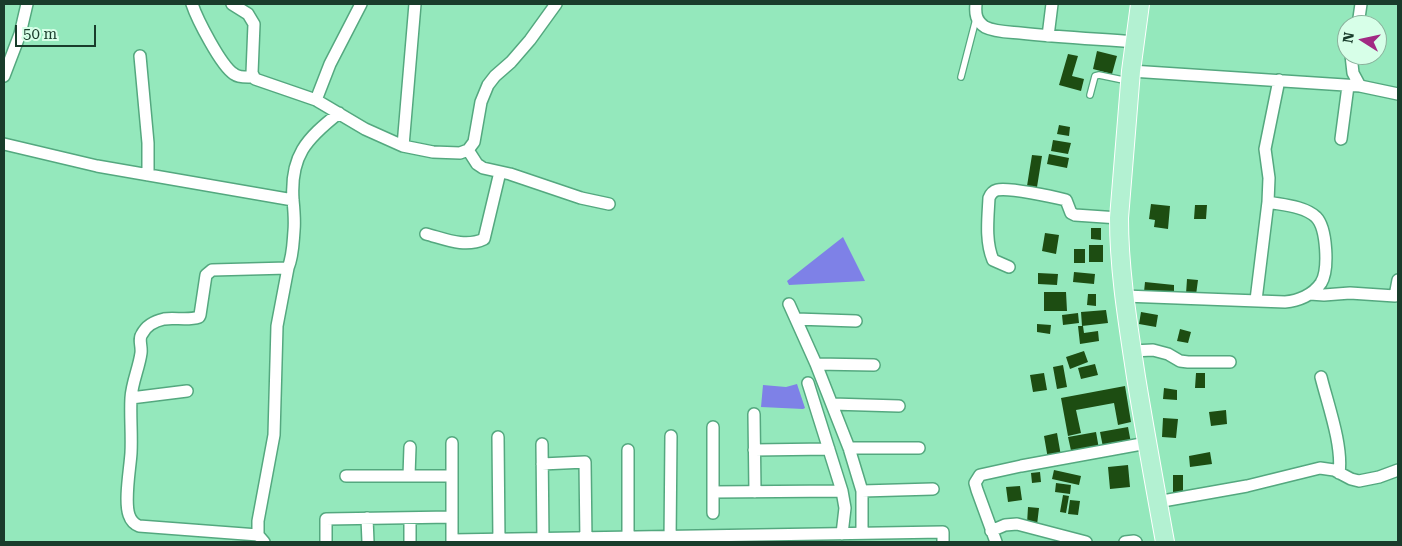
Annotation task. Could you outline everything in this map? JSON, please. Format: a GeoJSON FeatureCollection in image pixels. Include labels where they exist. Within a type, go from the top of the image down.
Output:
{"type":"FeatureCollection","features":[{"type":"Feature","properties":{"kind":"main road"},"geometry":{"type":"LineString","coordinates":[[1140,4],[1131,76],[1119,218],[1124,296],[1165,542]]}},
{"type":"Feature","properties":{"kind":"street"},"geometry":{"type":"LineString","coordinates":[[4,76],[20,34],[28,4]]}},
{"type":"Feature","properties":{"kind":"street"},"geometry":{"type":"LineString","coordinates":[[192,4],[202,26],[226,67],[236,76],[254,77],[316,100],[365,129],[403,146],[453,153],[468,150],[474,142],[481,102],[488,85],[524,47],[556,4]]}},
{"type":"Feature","properties":{"kind":"street"},"geometry":{"type":"LineString","coordinates":[[232,4],[248,14],[254,24],[252,73],[254,77]]}},
{"type":"Feature","properties":{"kind":"street"},"geometry":{"type":"LineString","coordinates":[[316,100],[330,64],[361,4]]}},
{"type":"Feature","properties":{"kind":"street"},"geometry":{"type":"LineString","coordinates":[[403,146],[415,4]]}},
{"type":"Feature","properties":{"kind":"street"},"geometry":{"type":"LineString","coordinates":[[976,4],[976,18],[987,28],[997,31],[1136,42]]}},
{"type":"Feature","properties":{"kind":"street"},"geometry":{"type":"LineString","coordinates":[[1048,36],[1052,4]]}},
{"type":"Feature","properties":{"kind":"street"},"geometry":{"type":"LineString","coordinates":[[140,56],[148,143],[148,175]]}},
{"type":"Feature","properties":{"kind":"street"},"geometry":{"type":"LineString","coordinates":[[1352,65],[1353,73],[1360,86]]}},
{"type":"Feature","properties":{"kind":"street"},"geometry":{"type":"LineString","coordinates":[[1131,76],[1279,80],[1360,86],[1398,94]]}},
{"type":"Feature","properties":{"kind":"street"},"geometry":{"type":"LineString","coordinates":[[1256,300],[1268,202],[1266,149],[1279,80]]}},
{"type":"Feature","properties":{"kind":"street"},"geometry":{"type":"LineString","coordinates":[[1341,139],[1348,86]]}},
{"type":"Feature","properties":{"kind":"street"},"geometry":{"type":"LineString","coordinates":[[288,268],[212,270],[208,273],[205,280],[199,317],[153,322],[142,333],[140,340],[142,346],[141,353],[130,398],[131,451],[128,515],[134,524],[261,538],[258,522],[274,435],[277,326],[294,239],[294,173],[299,156],[310,138],[338,113]]}},
{"type":"Feature","properties":{"kind":"street"},"geometry":{"type":"LineString","coordinates":[[4,144],[96,166],[293,200]]}},
{"type":"Feature","properties":{"kind":"street"},"geometry":{"type":"LineString","coordinates":[[468,150],[477,164],[581,198],[609,204]]}},
{"type":"Feature","properties":{"kind":"street"},"geometry":{"type":"LineString","coordinates":[[426,234],[468,243],[476,243],[484,239],[500,172]]}},
{"type":"Feature","properties":{"kind":"street"},"geometry":{"type":"LineString","coordinates":[[1009,267],[993,260],[990,251],[988,228],[989,198],[996,190],[1018,190],[1066,200],[1071,213],[1076,215],[1119,218]]}},
{"type":"Feature","properties":{"kind":"street"},"geometry":{"type":"LineString","coordinates":[[1124,296],[1290,302],[1310,294],[1323,278],[1326,249],[1321,223],[1316,217],[1304,210],[1268,202]]}},
{"type":"Feature","properties":{"kind":"street"},"geometry":{"type":"LineString","coordinates":[[1310,294],[1350,293],[1394,296],[1398,280]]}},
{"type":"Feature","properties":{"kind":"street"},"geometry":{"type":"LineString","coordinates":[[790,304],[849,448],[862,491],[862,533]]}},
{"type":"Feature","properties":{"kind":"street"},"geometry":{"type":"LineString","coordinates":[[796,319],[856,321]]}},
{"type":"Feature","properties":{"kind":"street"},"geometry":{"type":"LineString","coordinates":[[1132,351],[1153,350],[1168,354],[1180,361],[1188,362],[1230,362]]}},
{"type":"Feature","properties":{"kind":"street"},"geometry":{"type":"LineString","coordinates":[[816,364],[874,365]]}},
{"type":"Feature","properties":{"kind":"street"},"geometry":{"type":"LineString","coordinates":[[1321,377],[1338,445],[1341,462],[1339,473]]}},
{"type":"Feature","properties":{"kind":"street"},"geometry":{"type":"LineString","coordinates":[[808,383],[842,491],[845,508],[842,534]]}},
{"type":"Feature","properties":{"kind":"street"},"geometry":{"type":"LineString","coordinates":[[130,398],[186,391]]}},
{"type":"Feature","properties":{"kind":"street"},"geometry":{"type":"LineString","coordinates":[[832,404],[899,406]]}},
{"type":"Feature","properties":{"kind":"street"},"geometry":{"type":"LineString","coordinates":[[754,414],[755,492]]}},
{"type":"Feature","properties":{"kind":"street"},"geometry":{"type":"LineString","coordinates":[[713,427],[713,513]]}},
{"type":"Feature","properties":{"kind":"street"},"geometry":{"type":"LineString","coordinates":[[670,436],[670,539]]}},
{"type":"Feature","properties":{"kind":"street"},"geometry":{"type":"LineString","coordinates":[[498,437],[499,541]]}},
{"type":"Feature","properties":{"kind":"street"},"geometry":{"type":"LineString","coordinates":[[452,443],[452,541],[628,540],[862,533],[900,537],[942,532],[943,542]]}},
{"type":"Feature","properties":{"kind":"street"},"geometry":{"type":"LineString","coordinates":[[996,542],[977,490],[976,483],[980,475],[1147,443]]}},
{"type":"Feature","properties":{"kind":"street"},"geometry":{"type":"LineString","coordinates":[[542,444],[543,540]]}},
{"type":"Feature","properties":{"kind":"street"},"geometry":{"type":"LineString","coordinates":[[410,447],[410,476]]}},
{"type":"Feature","properties":{"kind":"street"},"geometry":{"type":"LineString","coordinates":[[849,448],[919,448]]}},
{"type":"Feature","properties":{"kind":"street"},"geometry":{"type":"LineString","coordinates":[[754,450],[828,449]]}},
{"type":"Feature","properties":{"kind":"street"},"geometry":{"type":"LineString","coordinates":[[628,450],[628,540]]}},
{"type":"Feature","properties":{"kind":"street"},"geometry":{"type":"LineString","coordinates":[[542,464],[585,462],[586,540]]}},
{"type":"Feature","properties":{"kind":"street"},"geometry":{"type":"LineString","coordinates":[[1157,502],[1239,487],[1313,469],[1328,469],[1359,481],[1379,477],[1398,470]]}},
{"type":"Feature","properties":{"kind":"street"},"geometry":{"type":"LineString","coordinates":[[346,476],[452,476]]}},
{"type":"Feature","properties":{"kind":"street"},"geometry":{"type":"LineString","coordinates":[[862,491],[933,489]]}},
{"type":"Feature","properties":{"kind":"street"},"geometry":{"type":"LineString","coordinates":[[713,492],[842,491]]}},
{"type":"Feature","properties":{"kind":"street"},"geometry":{"type":"LineString","coordinates":[[326,542],[326,519],[452,517]]}},
{"type":"Feature","properties":{"kind":"street"},"geometry":{"type":"LineString","coordinates":[[367,518],[368,542]]}},
{"type":"Feature","properties":{"kind":"street"},"geometry":{"type":"LineString","coordinates":[[410,518],[410,542]]}},
{"type":"Feature","properties":{"kind":"street"},"geometry":{"type":"LineString","coordinates":[[991,531],[1005,525],[1016,524],[1086,542]]}},
{"type":"Feature","properties":{"kind":"street"},"geometry":{"type":"LineString","coordinates":[[1125,542],[1136,542]]}},
{"type":"Feature","properties":{"kind":"lane"},"geometry":{"type":"LineString","coordinates":[[961,77],[976,18]]}},
{"type":"Feature","properties":{"kind":"lane"},"geometry":{"type":"LineString","coordinates":[[1090,95],[1095,76],[1131,76]]}},
{"type":"Feature","properties":{"kind":"shaded area"},"geometry":{"type":"Polygon","coordinates":[[[843,237],[865,281],[789,285],[787,281],[843,237]]]}},
{"type":"Feature","properties":{"kind":"shaded area"},"geometry":{"type":"Polygon","coordinates":[[[797,384],[805,408],[761,407],[763,385],[786,387],[797,384]]]}},
{"type":"Feature","properties":{"kind":"building"},"geometry":{"type":"Polygon","coordinates":[[[1097,51],[1117,56],[1112,74],[1093,69],[1097,51]]]}},
{"type":"Feature","properties":{"kind":"building"},"geometry":{"type":"Polygon","coordinates":[[[1068,54],[1078,56],[1072,76],[1084,79],[1081,91],[1059,85],[1068,54]]]}},
{"type":"Feature","properties":{"kind":"building"},"geometry":{"type":"Polygon","coordinates":[[[1059,125],[1070,127],[1069,136],[1057,134],[1059,125]]]}},
{"type":"Feature","properties":{"kind":"building"},"geometry":{"type":"Polygon","coordinates":[[[1053,140],[1071,143],[1068,154],[1051,151],[1053,140]]]}},
{"type":"Feature","properties":{"kind":"building"},"geometry":{"type":"Polygon","coordinates":[[[1049,154],[1069,158],[1067,168],[1047,164],[1049,154]]]}},
{"type":"Feature","properties":{"kind":"building"},"geometry":{"type":"Polygon","coordinates":[[[1032,155],[1042,156],[1037,187],[1027,186],[1032,155]]]}},
{"type":"Feature","properties":{"kind":"building"},"geometry":{"type":"Polygon","coordinates":[[[1151,204],[1170,206],[1168,229],[1154,227],[1155,220],[1149,219],[1151,204]]]}},
{"type":"Feature","properties":{"kind":"building"},"geometry":{"type":"Polygon","coordinates":[[[1195,205],[1207,205],[1206,219],[1194,219],[1195,205]]]}},
{"type":"Feature","properties":{"kind":"building"},"geometry":{"type":"Polygon","coordinates":[[[1091,228],[1101,228],[1101,240],[1091,239],[1091,228]]]}},
{"type":"Feature","properties":{"kind":"building"},"geometry":{"type":"Polygon","coordinates":[[[1045,233],[1059,235],[1056,254],[1042,251],[1045,233]]]}},
{"type":"Feature","properties":{"kind":"building"},"geometry":{"type":"Polygon","coordinates":[[[1089,245],[1103,245],[1103,262],[1089,262],[1089,245]]]}},
{"type":"Feature","properties":{"kind":"building"},"geometry":{"type":"Polygon","coordinates":[[[1074,249],[1085,249],[1085,263],[1074,263],[1074,249]]]}},
{"type":"Feature","properties":{"kind":"building"},"geometry":{"type":"Polygon","coordinates":[[[1074,272],[1095,274],[1094,284],[1073,282],[1074,272]]]}},
{"type":"Feature","properties":{"kind":"building"},"geometry":{"type":"Polygon","coordinates":[[[1038,273],[1058,274],[1057,285],[1038,284],[1038,273]]]}},
{"type":"Feature","properties":{"kind":"building"},"geometry":{"type":"Polygon","coordinates":[[[1187,279],[1198,280],[1196,295],[1186,294],[1187,279]]]}},
{"type":"Feature","properties":{"kind":"building"},"geometry":{"type":"Polygon","coordinates":[[[1145,282],[1174,285],[1174,294],[1144,292],[1145,282]]]}},
{"type":"Feature","properties":{"kind":"building"},"geometry":{"type":"Polygon","coordinates":[[[1044,292],[1066,292],[1067,311],[1044,311],[1044,292]]]}},
{"type":"Feature","properties":{"kind":"building"},"geometry":{"type":"Polygon","coordinates":[[[1088,294],[1096,294],[1096,306],[1087,305],[1088,294]]]}},
{"type":"Feature","properties":{"kind":"building"},"geometry":{"type":"Polygon","coordinates":[[[1106,310],[1108,323],[1082,326],[1081,312],[1106,310]]]}},
{"type":"Feature","properties":{"kind":"building"},"geometry":{"type":"Polygon","coordinates":[[[1141,312],[1158,315],[1156,327],[1139,324],[1141,312]]]}},
{"type":"Feature","properties":{"kind":"building"},"geometry":{"type":"Polygon","coordinates":[[[1078,313],[1079,323],[1063,325],[1062,315],[1078,313]]]}},
{"type":"Feature","properties":{"kind":"building"},"geometry":{"type":"Polygon","coordinates":[[[1037,324],[1051,325],[1050,334],[1037,332],[1037,324]]]}},
{"type":"Feature","properties":{"kind":"building"},"geometry":{"type":"Polygon","coordinates":[[[1078,326],[1083,326],[1084,333],[1098,331],[1099,341],[1080,344],[1078,326]]]}},
{"type":"Feature","properties":{"kind":"building"},"geometry":{"type":"Polygon","coordinates":[[[1180,329],[1191,332],[1188,343],[1177,341],[1180,329]]]}},
{"type":"Feature","properties":{"kind":"building"},"geometry":{"type":"Polygon","coordinates":[[[1084,351],[1088,362],[1070,369],[1066,357],[1084,351]]]}},
{"type":"Feature","properties":{"kind":"building"},"geometry":{"type":"Polygon","coordinates":[[[1095,364],[1098,375],[1081,379],[1078,368],[1095,364]]]}},
{"type":"Feature","properties":{"kind":"building"},"geometry":{"type":"Polygon","coordinates":[[[1063,365],[1067,387],[1057,389],[1053,367],[1063,365]]]}},
{"type":"Feature","properties":{"kind":"building"},"geometry":{"type":"Polygon","coordinates":[[[1044,373],[1047,390],[1033,392],[1030,375],[1044,373]]]}},
{"type":"Feature","properties":{"kind":"building"},"geometry":{"type":"Polygon","coordinates":[[[1196,373],[1205,373],[1205,388],[1195,388],[1196,373]]]}},
{"type":"Feature","properties":{"kind":"building"},"geometry":{"type":"Polygon","coordinates":[[[1125,386],[1131,422],[1118,425],[1114,403],[1076,410],[1081,433],[1068,436],[1061,398],[1125,386]]]}},
{"type":"Feature","properties":{"kind":"building"},"geometry":{"type":"Polygon","coordinates":[[[1164,388],[1177,390],[1177,400],[1163,399],[1164,388]]]}},
{"type":"Feature","properties":{"kind":"building"},"geometry":{"type":"Polygon","coordinates":[[[1226,410],[1227,424],[1211,426],[1209,412],[1226,410]]]}},
{"type":"Feature","properties":{"kind":"building"},"geometry":{"type":"Polygon","coordinates":[[[1163,418],[1178,419],[1176,438],[1162,437],[1163,418]]]}},
{"type":"Feature","properties":{"kind":"building"},"geometry":{"type":"Polygon","coordinates":[[[1128,427],[1131,443],[1103,447],[1100,432],[1128,427]]]}},
{"type":"Feature","properties":{"kind":"building"},"geometry":{"type":"Polygon","coordinates":[[[1096,432],[1099,449],[1072,455],[1068,437],[1096,432]]]}},
{"type":"Feature","properties":{"kind":"building"},"geometry":{"type":"Polygon","coordinates":[[[1057,433],[1061,456],[1048,459],[1044,436],[1057,433]]]}},
{"type":"Feature","properties":{"kind":"building"},"geometry":{"type":"Polygon","coordinates":[[[1210,452],[1212,464],[1190,467],[1189,456],[1210,452]]]}},
{"type":"Feature","properties":{"kind":"building"},"geometry":{"type":"Polygon","coordinates":[[[1128,465],[1130,487],[1110,489],[1108,467],[1128,465]]]}},
{"type":"Feature","properties":{"kind":"building"},"geometry":{"type":"Polygon","coordinates":[[[1054,470],[1081,476],[1079,485],[1052,479],[1054,470]]]}},
{"type":"Feature","properties":{"kind":"building"},"geometry":{"type":"Polygon","coordinates":[[[1040,472],[1041,482],[1032,483],[1031,473],[1040,472]]]}},
{"type":"Feature","properties":{"kind":"building"},"geometry":{"type":"Polygon","coordinates":[[[1173,475],[1183,475],[1183,493],[1173,493],[1173,475]]]}},
{"type":"Feature","properties":{"kind":"building"},"geometry":{"type":"Polygon","coordinates":[[[1056,483],[1071,485],[1070,494],[1055,492],[1056,483]]]}},
{"type":"Feature","properties":{"kind":"building"},"geometry":{"type":"Polygon","coordinates":[[[1020,486],[1022,500],[1008,502],[1006,487],[1020,486]]]}},
{"type":"Feature","properties":{"kind":"building"},"geometry":{"type":"Polygon","coordinates":[[[1063,495],[1069,496],[1066,513],[1060,512],[1063,495]]]}},
{"type":"Feature","properties":{"kind":"building"},"geometry":{"type":"Polygon","coordinates":[[[1070,500],[1080,501],[1078,515],[1068,514],[1070,500]]]}},
{"type":"Feature","properties":{"kind":"building"},"geometry":{"type":"Polygon","coordinates":[[[1028,507],[1039,508],[1037,525],[1027,524],[1028,507]]]}}]}
